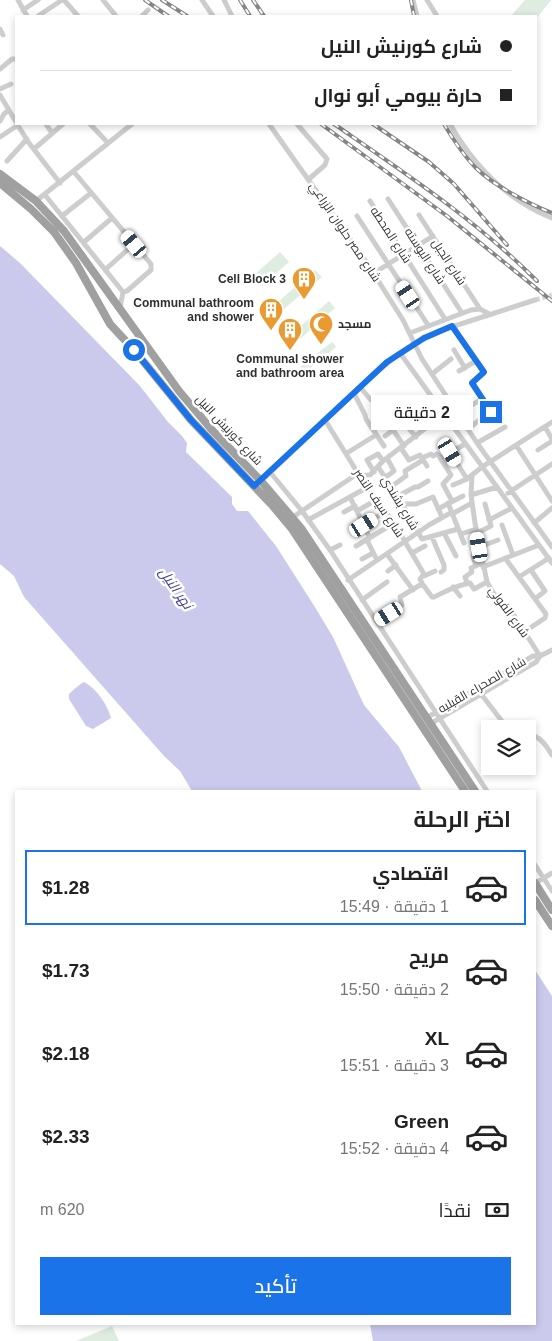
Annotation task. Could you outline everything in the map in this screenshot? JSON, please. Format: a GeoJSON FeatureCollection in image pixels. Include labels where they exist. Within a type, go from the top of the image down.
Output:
{"type":"FeatureCollection","features":[{"type":"Feature","properties":{"kind":"highway","name":"شارع كورنيش النيل"},"geometry":{"type":"LineString","coordinates":[[0,174],[36,202],[71,240],[166,375],[188,403],[293,517],[474,790]]}},
{"type":"Feature","properties":{"kind":"highway","name":"شارع كورنيش النيل"},"geometry":{"type":"LineString","coordinates":[[0,183],[39,216],[58,237],[76,263],[101,311],[115,330],[134,350],[191,420],[292,529],[463,790]]}},
{"type":"Feature","properties":{"kind":"highway"},"geometry":{"type":"LineString","coordinates":[[101,311],[110,310],[114,302]]}},
{"type":"Feature","properties":{"kind":"highway"},"geometry":{"type":"LineString","coordinates":[[115,330],[117,321],[126,318]]}},
{"type":"Feature","properties":{"kind":"highway"},"geometry":{"type":"LineString","coordinates":[[536,885],[552,910]]}},
{"type":"Feature","properties":{"kind":"highway"},"geometry":{"type":"LineString","coordinates":[[536,902],[552,926]]}},
{"type":"Feature","properties":{"kind":"street"},"geometry":{"type":"LineString","coordinates":[[18,0],[26,15]]}},
{"type":"Feature","properties":{"kind":"street"},"geometry":{"type":"LineString","coordinates":[[24,10],[37,0]]}},
{"type":"Feature","properties":{"kind":"street"},"geometry":{"type":"LineString","coordinates":[[40,15],[63,0],[77,15]]}},
{"type":"Feature","properties":{"kind":"street"},"geometry":{"type":"LineString","coordinates":[[103,0],[115,15]]}},
{"type":"Feature","properties":{"kind":"street"},"geometry":{"type":"LineString","coordinates":[[202,0],[212,15]]}},
{"type":"Feature","properties":{"kind":"street"},"geometry":{"type":"LineString","coordinates":[[224,0],[232,15]]}},
{"type":"Feature","properties":{"kind":"street"},"geometry":{"type":"LineString","coordinates":[[413,0],[417,15]]}},
{"type":"Feature","properties":{"kind":"street"},"geometry":{"type":"LineString","coordinates":[[426,0],[436,15]]}},
{"type":"Feature","properties":{"kind":"street"},"geometry":{"type":"LineString","coordinates":[[143,15],[148,10]]}},
{"type":"Feature","properties":{"kind":"street"},"geometry":{"type":"LineString","coordinates":[[0,29],[3,35]]}},
{"type":"Feature","properties":{"kind":"street"},"geometry":{"type":"LineString","coordinates":[[0,69],[12,59],[15,59]]}},
{"type":"Feature","properties":{"kind":"street"},"geometry":{"type":"LineString","coordinates":[[1,87],[11,84]]}},
{"type":"Feature","properties":{"kind":"street"},"geometry":{"type":"LineString","coordinates":[[0,95],[12,111],[4,114],[0,121]]}},
{"type":"Feature","properties":{"kind":"street"},"geometry":{"type":"LineString","coordinates":[[0,137],[16,125]]}},
{"type":"Feature","properties":{"kind":"street"},"geometry":{"type":"LineString","coordinates":[[18,125],[60,183]]}},
{"type":"Feature","properties":{"kind":"street"},"geometry":{"type":"LineString","coordinates":[[47,125],[52,133]]}},
{"type":"Feature","properties":{"kind":"street"},"geometry":{"type":"LineString","coordinates":[[34,149],[62,125]]}},
{"type":"Feature","properties":{"kind":"street"},"geometry":{"type":"LineString","coordinates":[[91,125],[108,143]]}},
{"type":"Feature","properties":{"kind":"street"},"geometry":{"type":"LineString","coordinates":[[36,202],[131,125]]}},
{"type":"Feature","properties":{"kind":"street","name":"شارع مصر حلوان الزراعي"},"geometry":{"type":"LineString","coordinates":[[270,125],[374,273],[404,320],[414,344],[432,374],[477,444],[552,548]]}},
{"type":"Feature","properties":{"kind":"street"},"geometry":{"type":"LineString","coordinates":[[298,125],[327,159],[325,164],[308,179]]}},
{"type":"Feature","properties":{"kind":"street"},"geometry":{"type":"LineString","coordinates":[[451,125],[484,173],[515,199],[552,218]]}},
{"type":"Feature","properties":{"kind":"street"},"geometry":{"type":"LineString","coordinates":[[7,161],[27,139]]}},
{"type":"Feature","properties":{"kind":"street"},"geometry":{"type":"LineString","coordinates":[[74,172],[151,264],[149,272],[127,292],[123,292]]}},
{"type":"Feature","properties":{"kind":"street"},"geometry":{"type":"LineString","coordinates":[[62,216],[91,193]]}},
{"type":"Feature","properties":{"kind":"street"},"geometry":{"type":"LineString","coordinates":[[45,195],[123,292],[120,310]]}},
{"type":"Feature","properties":{"kind":"street","name":"شارع البوسته"},"geometry":{"type":"LineString","coordinates":[[388,199],[462,313]]}},
{"type":"Feature","properties":{"kind":"street","name":"شارع المحطه"},"geometry":{"type":"LineString","coordinates":[[370,201],[445,318]]}},
{"type":"Feature","properties":{"kind":"street","name":"شارع الجبل"},"geometry":{"type":"LineString","coordinates":[[419,215],[480,309]]}},
{"type":"Feature","properties":{"kind":"street"},"geometry":{"type":"LineString","coordinates":[[357,216],[428,325]]}},
{"type":"Feature","properties":{"kind":"street"},"geometry":{"type":"LineString","coordinates":[[84,242],[112,218]]}},
{"type":"Feature","properties":{"kind":"street"},"geometry":{"type":"LineString","coordinates":[[374,273],[433,236]]}},
{"type":"Feature","properties":{"kind":"street"},"geometry":{"type":"LineString","coordinates":[[106,270],[134,244]]}},
{"type":"Feature","properties":{"kind":"street"},"geometry":{"type":"LineString","coordinates":[[254,486],[354,392],[400,353],[414,344],[452,326],[535,300]]}},
{"type":"Feature","properties":{"kind":"street"},"geometry":{"type":"LineString","coordinates":[[410,333],[462,313],[480,309],[489,314]]}},
{"type":"Feature","properties":{"kind":"street"},"geometry":{"type":"LineString","coordinates":[[452,326],[484,373],[472,383],[491,412],[468,429]]}},
{"type":"Feature","properties":{"kind":"street"},"geometry":{"type":"LineString","coordinates":[[454,350],[462,369],[476,361]]}},
{"type":"Feature","properties":{"kind":"street"},"geometry":{"type":"LineString","coordinates":[[400,353],[550,561],[519,577]]}},
{"type":"Feature","properties":{"kind":"street"},"geometry":{"type":"LineString","coordinates":[[432,374],[451,359]]}},
{"type":"Feature","properties":{"kind":"street"},"geometry":{"type":"LineString","coordinates":[[360,387],[371,400],[390,406],[416,437]]}},
{"type":"Feature","properties":{"kind":"street"},"geometry":{"type":"LineString","coordinates":[[354,392],[366,419],[384,446]]}},
{"type":"Feature","properties":{"kind":"street"},"geometry":{"type":"LineString","coordinates":[[458,414],[483,398]]}},
{"type":"Feature","properties":{"kind":"street"},"geometry":{"type":"LineString","coordinates":[[293,517],[354,476],[369,476],[385,460],[444,414]]}},
{"type":"Feature","properties":{"kind":"street","name":"شارع سيف النصر"},"geometry":{"type":"LineString","coordinates":[[326,420],[368,487],[394,523],[424,576]]}},
{"type":"Feature","properties":{"kind":"street"},"geometry":{"type":"LineString","coordinates":[[454,485],[469,478],[482,467],[552,422]]}},
{"type":"Feature","properties":{"kind":"street"},"geometry":{"type":"LineString","coordinates":[[389,424],[408,460],[420,455],[426,466]]}},
{"type":"Feature","properties":{"kind":"street"},"geometry":{"type":"LineString","coordinates":[[477,444],[505,427]]}},
{"type":"Feature","properties":{"kind":"street"},"geometry":{"type":"LineString","coordinates":[[538,450],[552,440],[545,428]]}},
{"type":"Feature","properties":{"kind":"street"},"geometry":{"type":"LineString","coordinates":[[385,436],[393,430]]}},
{"type":"Feature","properties":{"kind":"street"},"geometry":{"type":"LineString","coordinates":[[347,453],[376,434]]}},
{"type":"Feature","properties":{"kind":"street"},"geometry":{"type":"LineString","coordinates":[[440,458],[465,444]]}},
{"type":"Feature","properties":{"kind":"street"},"geometry":{"type":"LineString","coordinates":[[516,445],[552,500]]}},
{"type":"Feature","properties":{"kind":"street"},"geometry":{"type":"LineString","coordinates":[[450,452],[469,478]]}},
{"type":"Feature","properties":{"kind":"street"},"geometry":{"type":"LineString","coordinates":[[374,472],[367,462],[378,454],[394,471],[386,477]]}},
{"type":"Feature","properties":{"kind":"street"},"geometry":{"type":"LineString","coordinates":[[392,486],[406,476],[404,471],[430,454],[433,456],[437,454],[451,475],[443,484],[464,543]]}},
{"type":"Feature","properties":{"kind":"street"},"geometry":{"type":"LineString","coordinates":[[504,496],[552,464]]}},
{"type":"Feature","properties":{"kind":"street","name":"شارع بشندي"},"geometry":{"type":"LineString","coordinates":[[378,467],[392,486],[422,538],[432,537]]}},
{"type":"Feature","properties":{"kind":"street"},"geometry":{"type":"LineString","coordinates":[[270,472],[302,511],[330,550],[486,790]]}},
{"type":"Feature","properties":{"kind":"street","name":"شارع الفولي"},"geometry":{"type":"LineString","coordinates":[[469,478],[476,531],[487,582],[496,598],[510,609],[540,656]]}},
{"type":"Feature","properties":{"kind":"street"},"geometry":{"type":"LineString","coordinates":[[398,496],[415,487],[418,488],[428,481]]}},
{"type":"Feature","properties":{"kind":"street"},"geometry":{"type":"LineString","coordinates":[[308,520],[368,487]]}},
{"type":"Feature","properties":{"kind":"street"},"geometry":{"type":"LineString","coordinates":[[472,494],[497,487]]}},
{"type":"Feature","properties":{"kind":"street"},"geometry":{"type":"LineString","coordinates":[[350,497],[377,560]]}},
{"type":"Feature","properties":{"kind":"street"},"geometry":{"type":"LineString","coordinates":[[403,504],[418,503],[432,497],[442,517]]}},
{"type":"Feature","properties":{"kind":"street"},"geometry":{"type":"LineString","coordinates":[[438,508],[461,497],[464,507]]}},
{"type":"Feature","properties":{"kind":"street"},"geometry":{"type":"LineString","coordinates":[[344,512],[378,499]]}},
{"type":"Feature","properties":{"kind":"street"},"geometry":{"type":"LineString","coordinates":[[348,580],[442,517],[472,503]]}},
{"type":"Feature","properties":{"kind":"street"},"geometry":{"type":"LineString","coordinates":[[441,572],[444,570],[444,565],[432,537],[444,533],[476,531],[490,527],[485,504]]}},
{"type":"Feature","properties":{"kind":"street"},"geometry":{"type":"LineString","coordinates":[[489,520],[512,508]]}},
{"type":"Feature","properties":{"kind":"street"},"geometry":{"type":"LineString","coordinates":[[534,523],[552,508]]}},
{"type":"Feature","properties":{"kind":"street"},"geometry":{"type":"LineString","coordinates":[[357,532],[386,511]]}},
{"type":"Feature","properties":{"kind":"street"},"geometry":{"type":"LineString","coordinates":[[356,546],[394,523]]}},
{"type":"Feature","properties":{"kind":"street"},"geometry":{"type":"LineString","coordinates":[[502,525],[512,556]]}},
{"type":"Feature","properties":{"kind":"street"},"geometry":{"type":"LineString","coordinates":[[444,533],[456,556]]}},
{"type":"Feature","properties":{"kind":"street"},"geometry":{"type":"LineString","coordinates":[[476,566],[473,556],[498,540]]}},
{"type":"Feature","properties":{"kind":"street"},"geometry":{"type":"LineString","coordinates":[[330,550],[340,545]]}},
{"type":"Feature","properties":{"kind":"street"},"geometry":{"type":"LineString","coordinates":[[487,582],[474,589],[470,583],[467,583],[465,577],[472,573],[471,569],[476,566],[512,556],[539,545]]}},
{"type":"Feature","properties":{"kind":"street"},"geometry":{"type":"LineString","coordinates":[[412,553],[425,546]]}},
{"type":"Feature","properties":{"kind":"street"},"geometry":{"type":"LineString","coordinates":[[362,559],[373,553]]}},
{"type":"Feature","properties":{"kind":"street"},"geometry":{"type":"LineString","coordinates":[[387,554],[412,590]]}},
{"type":"Feature","properties":{"kind":"street"},"geometry":{"type":"LineString","coordinates":[[506,558],[546,616],[524,632]]}},
{"type":"Feature","properties":{"kind":"street"},"geometry":{"type":"LineString","coordinates":[[388,571],[396,566]]}},
{"type":"Feature","properties":{"kind":"street"},"geometry":{"type":"LineString","coordinates":[[531,570],[545,592],[535,600]]}},
{"type":"Feature","properties":{"kind":"street"},"geometry":{"type":"LineString","coordinates":[[435,571],[420,579],[434,597],[467,583]]}},
{"type":"Feature","properties":{"kind":"street"},"geometry":{"type":"LineString","coordinates":[[362,600],[387,582]]}},
{"type":"Feature","properties":{"kind":"street"},"geometry":{"type":"LineString","coordinates":[[376,622],[402,605],[400,597],[423,585]]}},
{"type":"Feature","properties":{"kind":"street"},"geometry":{"type":"LineString","coordinates":[[454,587],[460,596]]}},
{"type":"Feature","properties":{"kind":"street","name":"شارع الصحراء القبليه"},"geometry":{"type":"LineString","coordinates":[[428,721],[436,712],[533,656],[540,656],[552,650]]}},
{"type":"Feature","properties":{"kind":"street","name":"شارع الصحراء القبليه"},"geometry":{"type":"LineString","coordinates":[[428,721],[440,718],[536,662],[540,656]]}},
{"type":"Feature","properties":{"kind":"street"},"geometry":{"type":"LineString","coordinates":[[481,694],[501,720]]}},
{"type":"Feature","properties":{"kind":"street"},"geometry":{"type":"LineString","coordinates":[[536,736],[552,755]]}},
{"type":"Feature","properties":{"kind":"street"},"geometry":{"type":"LineString","coordinates":[[536,866],[552,892]]}},
{"type":"Feature","properties":{"kind":"street"},"geometry":{"type":"LineString","coordinates":[[536,882],[552,873]]}},
{"type":"Feature","properties":{"kind":"green space"},"geometry":{"type":"Polygon","coordinates":[[[525,0],[551,0],[537,18],[537,15],[512,15],[525,0]]]}},
{"type":"Feature","properties":{"kind":"green space"},"geometry":{"type":"Polygon","coordinates":[[[280,252],[289,262],[261,286],[253,276],[280,252]]]}},
{"type":"Feature","properties":{"kind":"green space"},"geometry":{"type":"Polygon","coordinates":[[[315,270],[322,277],[278,314],[272,307],[315,270]]]}},
{"type":"Feature","properties":{"kind":"green space"},"geometry":{"type":"Polygon","coordinates":[[[329,301],[335,308],[300,339],[294,332],[329,301]]]}},
{"type":"Feature","properties":{"kind":"green space"},"geometry":{"type":"Polygon","coordinates":[[[332,342],[336,347],[305,372],[300,367],[332,342]]]}},
{"type":"Feature","properties":{"kind":"green space"},"geometry":{"type":"Polygon","coordinates":[[[112,1326],[119,1341],[76,1341],[112,1326]]]}},
{"type":"Feature","properties":{"kind":"water","name":"نهر النيل"},"geometry":{"type":"Polygon","coordinates":[[[0,246],[20,263],[140,386],[187,443],[186,452],[232,497],[232,504],[237,511],[248,511],[276,546],[333,637],[364,705],[399,747],[421,790],[191,790],[180,771],[164,756],[24,597],[14,576],[0,564],[0,246]]]}},
{"type":"Feature","properties":{"kind":"water"},"geometry":{"type":"Polygon","coordinates":[[[84,682],[101,697],[111,718],[93,729],[86,726],[69,699],[69,694],[84,682]]]}},
{"type":"Feature","properties":{"kind":"water"},"geometry":{"type":"Polygon","coordinates":[[[536,972],[552,996],[552,1341],[373,1341],[370,1325],[536,1325],[536,972]]]}},
{"type":"Feature","properties":{"kind":"tunnel"},"geometry":{"type":"LineString","coordinates":[[535,300],[552,295]]}},
{"type":"Feature","properties":{"kind":"railway"},"geometry":{"type":"LineString","coordinates":[[145,0],[167,15]]}},
{"type":"Feature","properties":{"kind":"railway"},"geometry":{"type":"LineString","coordinates":[[162,0],[185,15]]}},
{"type":"Feature","properties":{"kind":"railway"},"geometry":{"type":"LineString","coordinates":[[240,0],[249,15]]}},
{"type":"Feature","properties":{"kind":"railway"},"geometry":{"type":"LineString","coordinates":[[253,0],[263,15]]}},
{"type":"Feature","properties":{"kind":"railway"},"geometry":{"type":"LineString","coordinates":[[411,0],[414,15]]}},
{"type":"Feature","properties":{"kind":"railway"},"geometry":{"type":"LineString","coordinates":[[322,125],[447,216],[552,301]]}},
{"type":"Feature","properties":{"kind":"railway"},"geometry":{"type":"LineString","coordinates":[[335,125],[465,217],[537,281]]}},
{"type":"Feature","properties":{"kind":"railway"},"geometry":{"type":"LineString","coordinates":[[374,125],[429,162],[454,184],[507,245]]}},
{"type":"Feature","properties":{"kind":"railway"},"geometry":{"type":"LineString","coordinates":[[445,125],[471,163],[483,174],[512,194],[552,213]]}},
{"type":"Feature","properties":{"kind":"place","name":"Cell Block 3"},"geometry":{"type":"Point","coordinates":[304,300]}},
{"type":"Feature","properties":{"kind":"place","name":"Communal bathroom and shower"},"geometry":{"type":"Point","coordinates":[271,331]}},
{"type":"Feature","properties":{"kind":"place","name":"مسجد"},"geometry":{"type":"Point","coordinates":[321,345]}},
{"type":"Feature","properties":{"kind":"place","name":"Communal shower and bathroom area"},"geometry":{"type":"Point","coordinates":[290,351]}},
{"type":"Feature","properties":{"kind":"route"},"geometry":{"type":"LineString","coordinates":[[134,350],[191,420],[254,486],[387,362],[424,338],[452,326],[484,372],[472,383],[491,412]]}}]}
